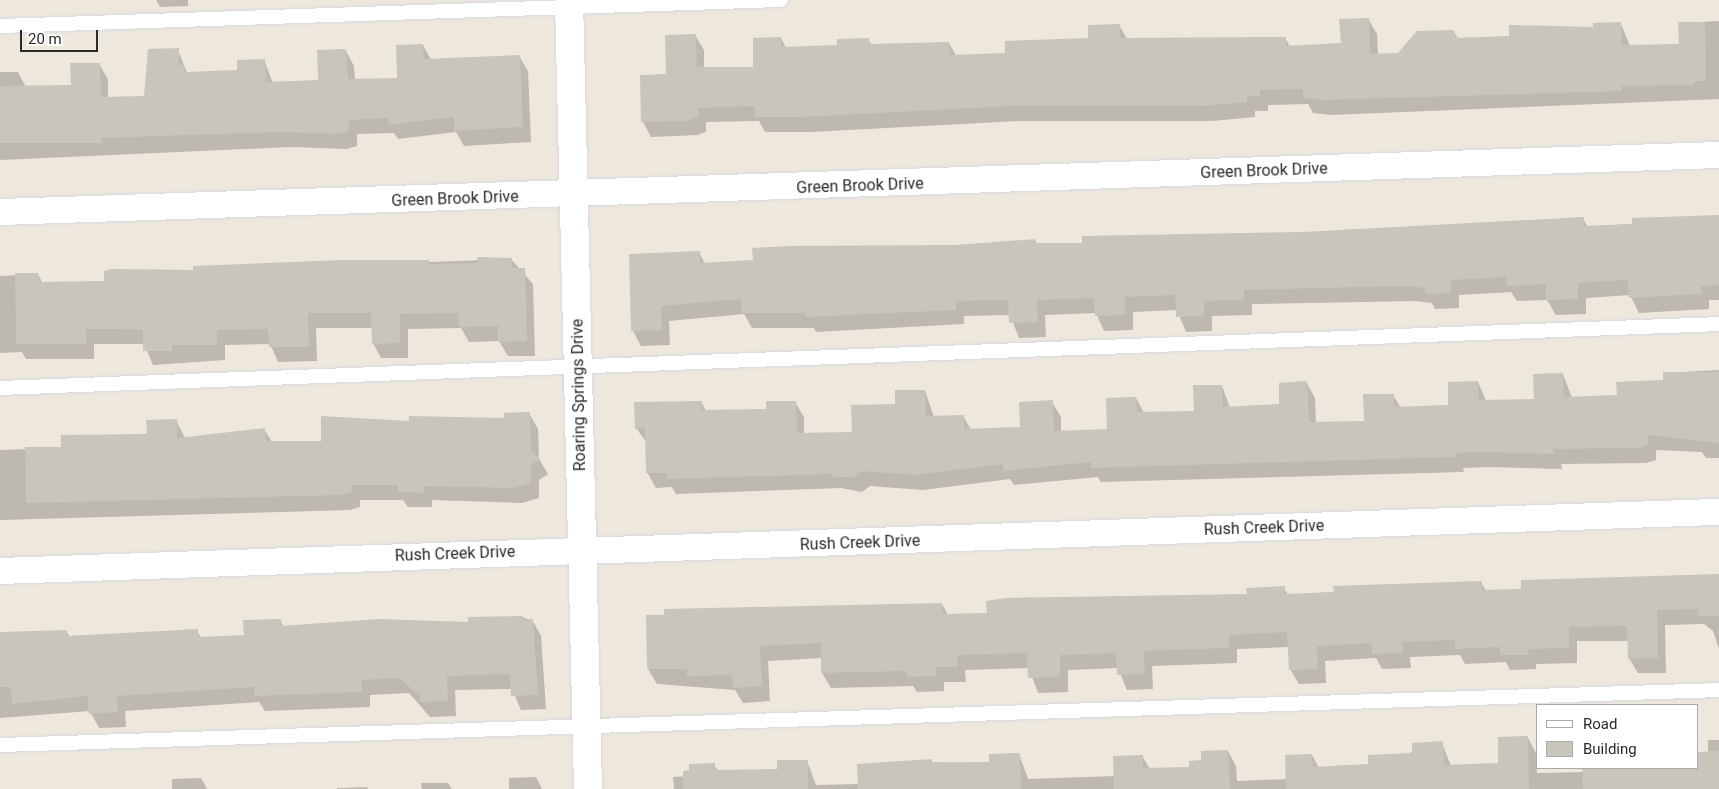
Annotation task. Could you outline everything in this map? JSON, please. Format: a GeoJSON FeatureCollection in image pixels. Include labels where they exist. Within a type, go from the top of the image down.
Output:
{"type":"FeatureCollection","features":[{"type":"Feature","properties":{"kind":"street","name":"Roaring Springs Drive"},"geometry":{"type":"LineString","coordinates":[[569,4],[588,789]]}},
{"type":"Feature","properties":{"kind":"street","name":"Green Brook Drive"},"geometry":{"type":"LineString","coordinates":[[0,212],[574,196],[1719,155]]}},
{"type":"Feature","properties":{"kind":"street","name":"Rush Creek Drive"},"geometry":{"type":"LineString","coordinates":[[0,572],[582,549],[1719,512]]}},
{"type":"Feature","properties":{"kind":"lane"},"geometry":{"type":"LineString","coordinates":[[0,26],[569,4],[781,0]]}},
{"type":"Feature","properties":{"kind":"lane"},"geometry":{"type":"LineString","coordinates":[[0,388],[578,369],[1719,324]]}},
{"type":"Feature","properties":{"kind":"lane"},"geometry":{"type":"LineString","coordinates":[[0,746],[587,729],[1719,690]]}},
{"type":"Feature","properties":{"kind":"building"},"geometry":{"type":"Polygon","coordinates":[[[1369,18],[1370,54],[1398,53],[1417,31],[1454,30],[1455,38],[1509,36],[1509,25],[1593,27],[1593,23],[1621,22],[1622,45],[1679,44],[1678,22],[1705,22],[1706,81],[1694,81],[1694,85],[1622,86],[1622,91],[1322,100],[1303,98],[1303,89],[1260,90],[1260,96],[1247,96],[1247,102],[1203,106],[1011,106],[802,117],[755,117],[755,106],[698,108],[698,117],[688,121],[641,122],[640,75],[666,74],[665,35],[696,34],[697,67],[753,67],[753,38],[781,37],[781,47],[837,45],[837,39],[869,38],[869,44],[949,42],[950,55],[1005,53],[1005,41],[1088,38],[1088,25],[1120,24],[1120,38],[1286,37],[1286,46],[1341,43],[1339,19],[1369,18]]]}},
{"type":"Feature","properties":{"kind":"building"},"geometry":{"type":"Polygon","coordinates":[[[423,44],[424,59],[520,55],[523,127],[454,131],[454,117],[388,125],[388,118],[349,120],[349,131],[338,134],[282,132],[102,138],[102,143],[0,143],[0,86],[71,85],[70,63],[100,63],[101,97],[144,96],[148,49],[179,48],[179,65],[184,65],[185,72],[237,70],[237,60],[265,59],[266,82],[318,80],[317,50],[346,49],[348,79],[397,78],[396,45],[423,44]]]}},
{"type":"Feature","properties":{"kind":"building"},"geometry":{"type":"Polygon","coordinates":[[[1719,215],[1719,285],[1701,286],[1701,294],[1629,298],[1628,280],[1578,283],[1578,299],[1546,300],[1546,284],[1507,286],[1506,277],[1451,280],[1451,293],[1425,294],[1425,288],[1406,286],[1244,290],[1244,300],[1204,301],[1204,316],[1176,317],[1175,295],[1125,297],[1125,315],[1095,316],[1094,298],[1037,300],[1038,322],[1009,323],[1008,300],[956,301],[956,310],[806,317],[806,313],[742,313],[741,299],[661,306],[662,330],[631,331],[629,254],[700,251],[700,263],[753,260],[752,248],[790,246],[955,245],[1035,239],[1035,243],[1082,243],[1082,236],[1302,232],[1584,217],[1584,226],[1632,224],[1632,218],[1719,215]]]}},
{"type":"Feature","properties":{"kind":"building"},"geometry":{"type":"Polygon","coordinates":[[[477,257],[512,258],[512,268],[525,268],[527,341],[498,342],[498,326],[459,327],[458,313],[400,314],[400,343],[372,344],[371,313],[308,313],[309,347],[269,347],[268,329],[217,330],[217,345],[172,345],[172,351],[143,351],[143,330],[126,329],[86,329],[86,344],[16,344],[15,273],[38,273],[39,282],[104,281],[104,271],[112,269],[193,270],[193,266],[343,260],[429,260],[429,264],[478,263],[477,257]]]}},
{"type":"Feature","properties":{"kind":"building"},"geometry":{"type":"Polygon","coordinates":[[[1663,372],[1719,372],[1719,443],[1648,435],[1648,445],[1637,448],[1553,449],[1554,454],[1477,452],[1456,453],[1456,457],[1091,468],[1091,462],[1004,471],[1003,464],[914,475],[861,471],[854,477],[833,477],[833,474],[666,479],[666,473],[646,473],[645,428],[635,429],[634,402],[702,401],[702,410],[766,409],[766,401],[796,401],[797,433],[852,432],[851,405],[895,404],[895,390],[925,390],[926,416],[964,415],[964,429],[1020,427],[1019,402],[1053,400],[1054,431],[1107,429],[1106,398],[1136,397],[1137,412],[1194,411],[1193,385],[1222,385],[1223,407],[1279,404],[1279,383],[1307,381],[1309,422],[1364,421],[1363,394],[1394,394],[1394,407],[1448,405],[1448,382],[1478,381],[1479,400],[1534,399],[1533,374],[1563,373],[1564,397],[1617,395],[1616,382],[1663,380],[1663,372]]]}},
{"type":"Feature","properties":{"kind":"building"},"geometry":{"type":"Polygon","coordinates":[[[530,412],[531,450],[540,459],[531,465],[531,483],[513,488],[424,486],[424,493],[398,492],[398,485],[352,485],[352,492],[341,495],[26,503],[25,447],[61,447],[61,435],[147,434],[146,420],[177,419],[177,438],[265,428],[266,441],[321,441],[321,416],[409,421],[409,416],[504,418],[504,413],[530,412]]]}},
{"type":"Feature","properties":{"kind":"building"},"geometry":{"type":"Polygon","coordinates":[[[1719,574],[1719,616],[1698,616],[1699,609],[1657,610],[1658,658],[1628,659],[1627,626],[1569,627],[1569,648],[1528,649],[1529,655],[1500,655],[1500,647],[1455,649],[1455,640],[1402,642],[1403,653],[1372,654],[1372,643],[1317,646],[1318,669],[1289,670],[1287,632],[1229,635],[1229,648],[1144,651],[1145,674],[1117,675],[1116,653],[1060,655],[1060,677],[1028,678],[1027,653],[957,655],[958,667],[936,667],[936,676],[907,677],[907,671],[821,673],[821,643],[760,646],[762,686],[733,688],[732,675],[687,676],[687,669],[647,669],[646,615],[664,615],[664,609],[942,603],[943,614],[987,613],[986,601],[1006,598],[1247,594],[1246,588],[1285,586],[1285,594],[1334,592],[1333,586],[1482,581],[1482,590],[1521,589],[1521,580],[1719,574]]]}},
{"type":"Feature","properties":{"kind":"building"},"geometry":{"type":"Polygon","coordinates":[[[522,616],[523,620],[533,619],[538,695],[511,696],[510,674],[447,676],[448,701],[420,702],[420,696],[399,678],[362,680],[362,692],[255,696],[254,687],[117,696],[118,712],[89,714],[88,696],[12,704],[11,687],[0,687],[0,632],[67,630],[67,636],[198,629],[198,637],[244,635],[243,620],[281,619],[281,626],[379,619],[468,622],[468,617],[522,616]]]}},
{"type":"Feature","properties":{"kind":"building"},"geometry":{"type":"Polygon","coordinates":[[[1528,736],[1529,789],[1286,789],[1285,755],[1312,754],[1313,767],[1368,764],[1368,755],[1412,753],[1412,743],[1443,741],[1444,765],[1498,763],[1498,737],[1528,736]]]}},
{"type":"Feature","properties":{"kind":"building"},"geometry":{"type":"Polygon","coordinates":[[[1228,750],[1230,789],[1114,789],[1113,756],[1143,755],[1143,768],[1189,767],[1189,761],[1201,760],[1201,751],[1228,750]]]}},
{"type":"Feature","properties":{"kind":"building"},"geometry":{"type":"Polygon","coordinates":[[[1719,751],[1719,789],[1583,789],[1582,769],[1699,769],[1699,752],[1719,751]]]}},
{"type":"Feature","properties":{"kind":"building"},"geometry":{"type":"Polygon","coordinates":[[[1020,753],[1021,789],[858,789],[857,764],[932,759],[932,763],[989,762],[989,754],[1020,753]]]}},
{"type":"Feature","properties":{"kind":"building"},"geometry":{"type":"Polygon","coordinates":[[[777,760],[808,760],[808,789],[683,789],[683,771],[689,770],[689,764],[715,763],[715,770],[777,769],[777,760]]]}}]}
